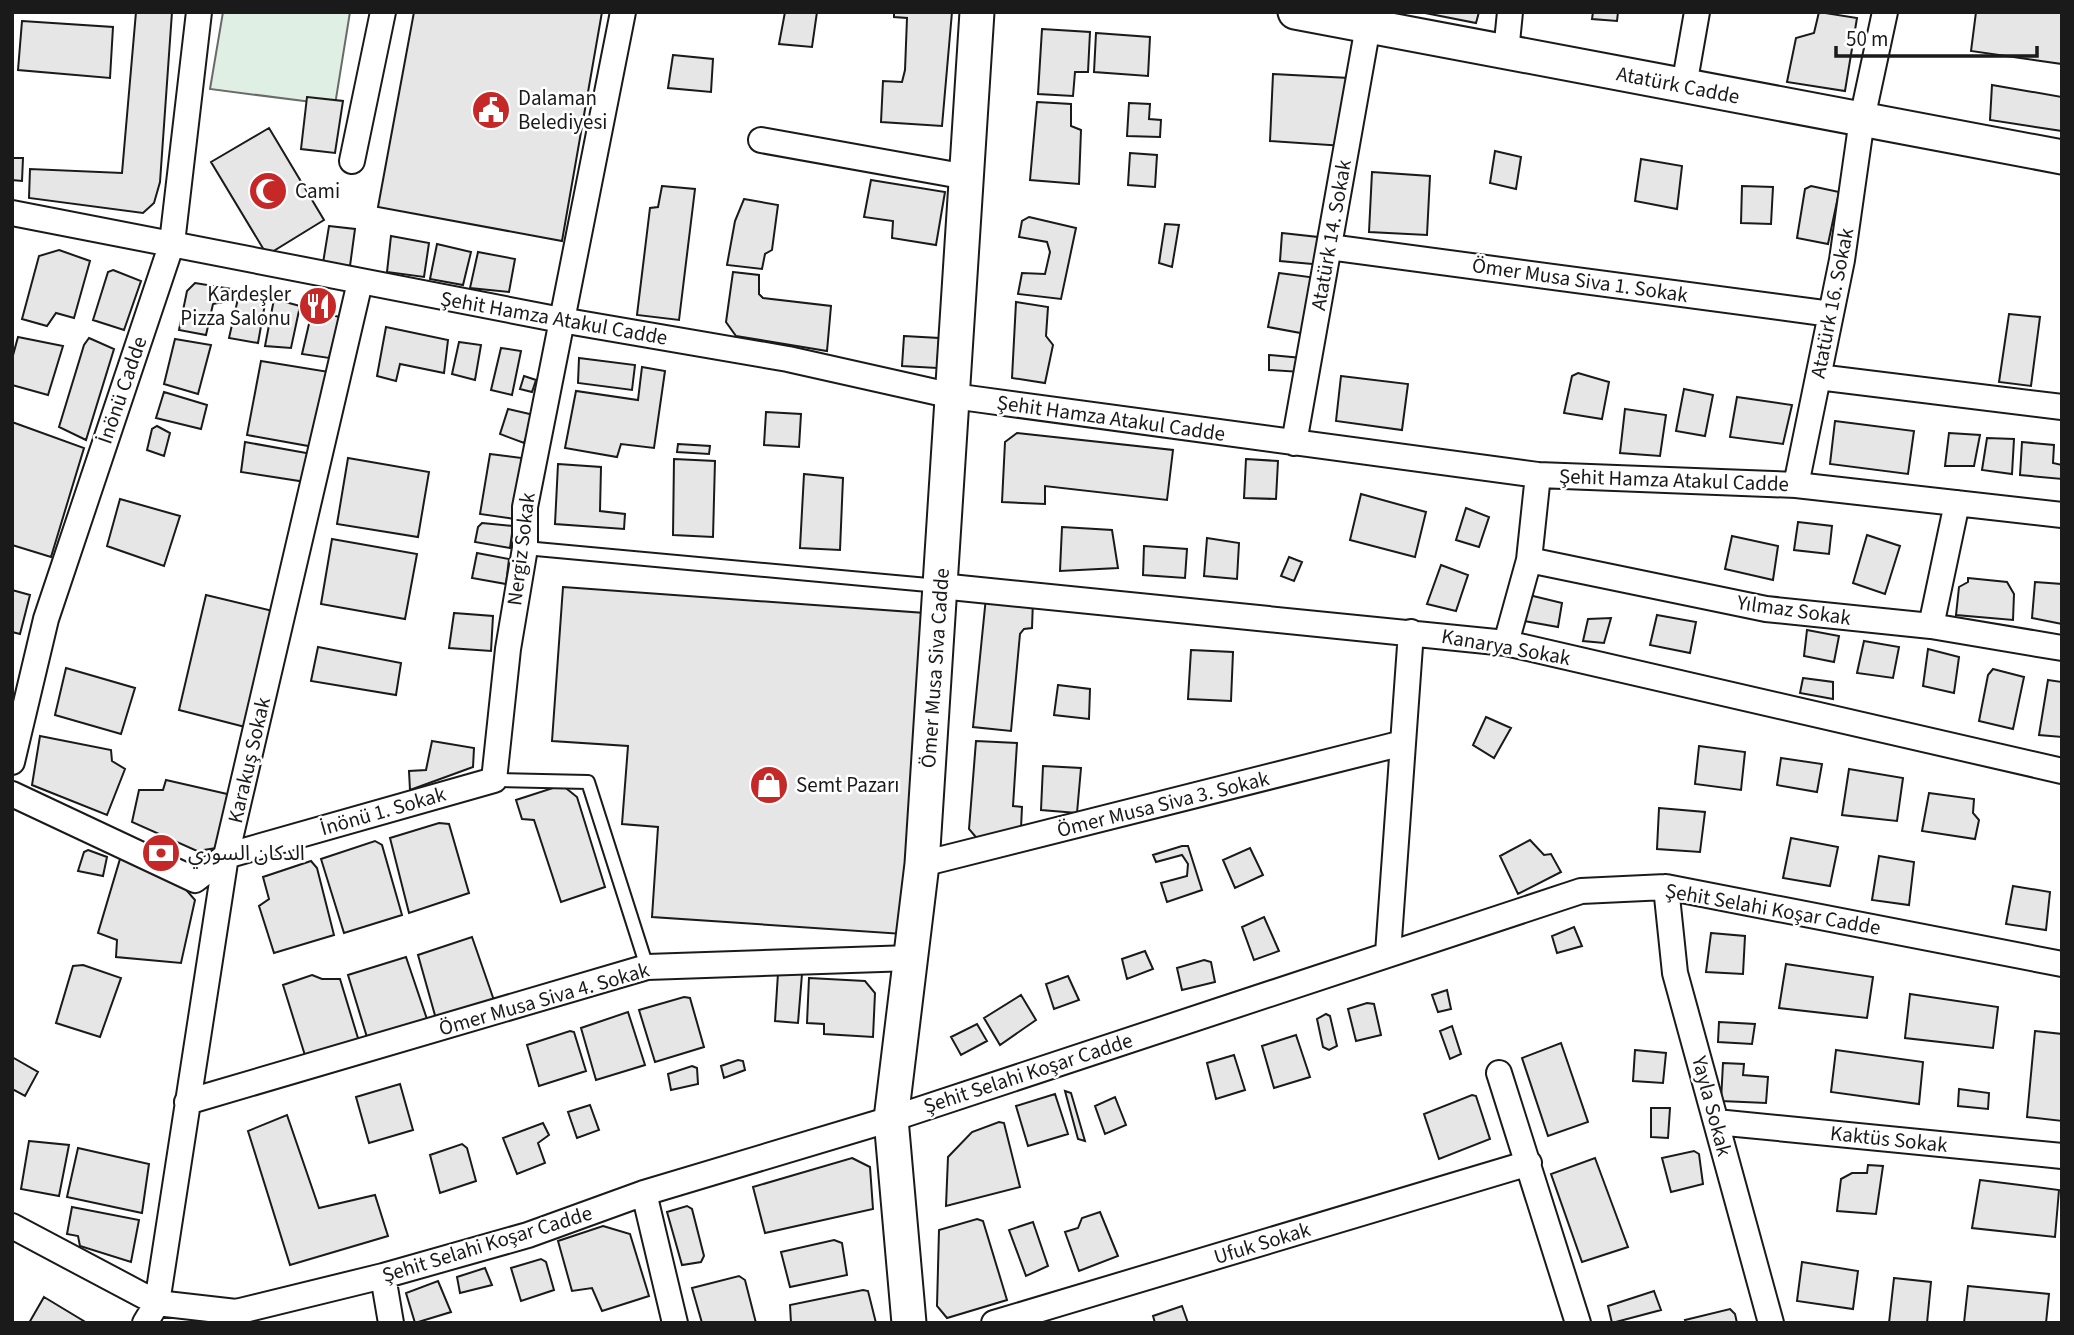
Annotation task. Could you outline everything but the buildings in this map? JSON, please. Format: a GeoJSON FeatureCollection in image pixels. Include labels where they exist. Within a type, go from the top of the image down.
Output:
{"type":"FeatureCollection","features":[{"type":"Feature","properties":{"kind":"main road","name":"Ömer Musa Siva Cadde"},"geometry":{"type":"LineString","coordinates":[[909,1323],[891,1119],[922,864],[977,12]]}},
{"type":"Feature","properties":{"kind":"main road","name":"Atatürk Cadde"},"geometry":{"type":"LineString","coordinates":[[1295,12],[2062,157]]}},
{"type":"Feature","properties":{"kind":"street","name":"İnönü Cadde"},"geometry":{"type":"LineString","coordinates":[[12,762],[46,619],[172,243],[199,12]]}},
{"type":"Feature","properties":{"kind":"street"},"geometry":{"type":"LineString","coordinates":[[352,162],[383,12]]}},
{"type":"Feature","properties":{"kind":"street","name":"Nergiz Sokak"},"geometry":{"type":"LineString","coordinates":[[494,780],[508,649],[525,548],[525,507],[623,12]]}},
{"type":"Feature","properties":{"kind":"street"},"geometry":{"type":"LineString","coordinates":[[1506,52],[1510,12]]}},
{"type":"Feature","properties":{"kind":"street"},"geometry":{"type":"LineString","coordinates":[[1684,86],[1697,12]]}},
{"type":"Feature","properties":{"kind":"street","name":"Atatürk 16. Sokak"},"geometry":{"type":"LineString","coordinates":[[1796,485],[1842,260],[1861,119],[1885,12]]}},
{"type":"Feature","properties":{"kind":"street","name":"Atatürk 14. Sokak"},"geometry":{"type":"LineString","coordinates":[[1294,443],[1368,26]]}},
{"type":"Feature","properties":{"kind":"street"},"geometry":{"type":"LineString","coordinates":[[761,140],[967,177]]}},
{"type":"Feature","properties":{"kind":"street","name":"Şehit Hamza Atakul Cadde"},"geometry":{"type":"LineString","coordinates":[[12,214],[561,320],[788,359],[953,396],[1538,475],[1796,485],[2062,515]]}},
{"type":"Feature","properties":{"kind":"street","name":"Ömer Musa Siva 1. Sokak"},"geometry":{"type":"LineString","coordinates":[[1329,247],[1831,314]]}},
{"type":"Feature","properties":{"kind":"street","name":"Karakuş Sokak"},"geometry":{"type":"LineString","coordinates":[[151,1313],[226,856],[360,282]]}},
{"type":"Feature","properties":{"kind":"street"},"geometry":{"type":"LineString","coordinates":[[1818,377],[2062,407]]}},
{"type":"Feature","properties":{"kind":"street"},"geometry":{"type":"LineString","coordinates":[[1506,643],[1529,560],[1538,475]]}},
{"type":"Feature","properties":{"kind":"street"},"geometry":{"type":"LineString","coordinates":[[1931,626],[1957,503]]}},
{"type":"Feature","properties":{"kind":"street","name":"Yılmaz Sokak"},"geometry":{"type":"LineString","coordinates":[[1529,560],[1766,608],[1931,626],[2062,648]]}},
{"type":"Feature","properties":{"kind":"street","name":"Kanarya Sokak"},"geometry":{"type":"LineString","coordinates":[[940,586],[1506,643],[2062,771]]}},
{"type":"Feature","properties":{"kind":"street"},"geometry":{"type":"LineString","coordinates":[[1388,953],[1411,632]]}},
{"type":"Feature","properties":{"kind":"street","name":"Ömer Musa Siva 3. Sokak"},"geometry":{"type":"LineString","coordinates":[[922,864],[1403,743]]}},
{"type":"Feature","properties":{"kind":"street","name":"İnönü 1. Sokak"},"geometry":{"type":"LineString","coordinates":[[12,794],[195,880],[226,856],[494,780]]}},
{"type":"Feature","properties":{"kind":"street","name":"Şehit Selahi Koşar Cadde"},"geometry":{"type":"LineString","coordinates":[[12,1226],[151,1313],[236,1312],[383,1276],[528,1235],[644,1193],[891,1119],[1581,891],[1666,887],[2062,964]]}},
{"type":"Feature","properties":{"kind":"street","name":"Yayla Sokak"},"geometry":{"type":"LineString","coordinates":[[1666,887],[1675,973],[1771,1323]]}},
{"type":"Feature","properties":{"kind":"street","name":"Ömer Musa Siva 4. Sokak"},"geometry":{"type":"LineString","coordinates":[[187,1102],[647,967],[911,958]]}},
{"type":"Feature","properties":{"kind":"street"},"geometry":{"type":"LineString","coordinates":[[1499,1073],[1578,1323]]}},
{"type":"Feature","properties":{"kind":"street","name":"Kaktüs Sokak"},"geometry":{"type":"LineString","coordinates":[[1716,1122],[2062,1156]]}},
{"type":"Feature","properties":{"kind":"street","name":"Ufuk Sokak"},"geometry":{"type":"LineString","coordinates":[[994,1323],[1529,1163]]}},
{"type":"Feature","properties":{"kind":"street"},"geometry":{"type":"LineString","coordinates":[[644,1193],[675,1323]]}},
{"type":"Feature","properties":{"kind":"street"},"geometry":{"type":"LineString","coordinates":[[383,1276],[391,1323]]}},
{"type":"Feature","properties":{"kind":"lane"},"geometry":{"type":"LineString","coordinates":[[525,548],[940,586]]}},
{"type":"Feature","properties":{"kind":"lane","name":"İnönü 1. Sokak"},"geometry":{"type":"LineString","coordinates":[[494,780],[589,782],[647,967]]}},
{"type":"Feature","properties":{"kind":"green space"},"geometry":{"type":"Polygon","coordinates":[[[223,12],[350,12],[335,105],[210,89],[223,12]]]}},
{"type":"Feature","properties":{"kind":"place","name":"Dalaman Belediyesi"},"geometry":{"type":"Point","coordinates":[491,110]}},
{"type":"Feature","properties":{"kind":"place","name":"Cami"},"geometry":{"type":"Point","coordinates":[268,191]}},
{"type":"Feature","properties":{"kind":"place","name":"Kardeşler Pizza Salonu"},"geometry":{"type":"Point","coordinates":[318,306]}},
{"type":"Feature","properties":{"kind":"place","name":"Semt Pazarı"},"geometry":{"type":"Point","coordinates":[769,785]}},
{"type":"Feature","properties":{"kind":"place","name":"الدكان السوري"},"geometry":{"type":"Point","coordinates":[161,853]}}]}
